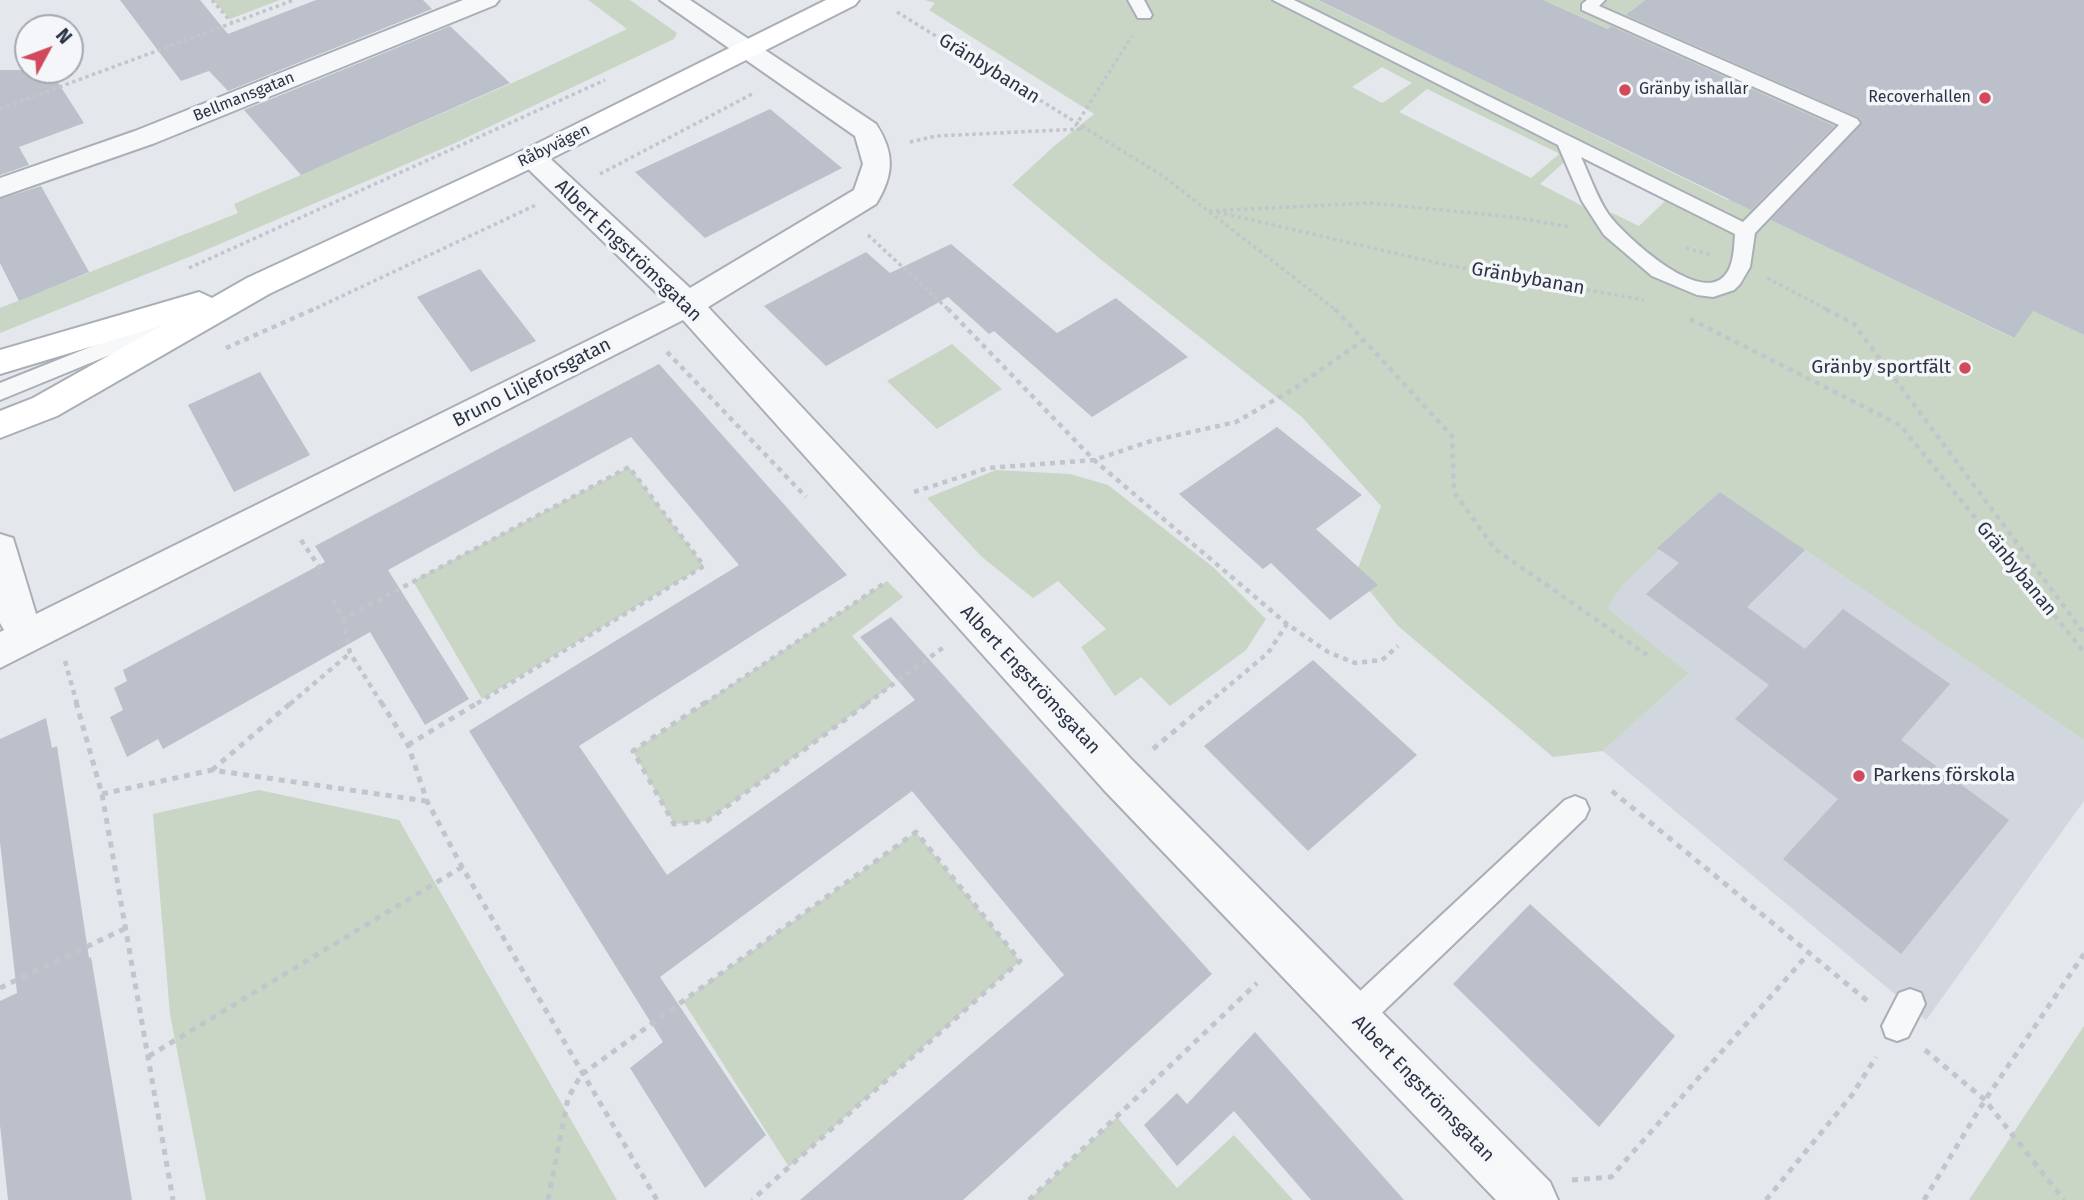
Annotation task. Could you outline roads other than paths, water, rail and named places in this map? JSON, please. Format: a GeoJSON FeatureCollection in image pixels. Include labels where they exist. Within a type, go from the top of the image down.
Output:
{"type":"FeatureCollection","features":[{"type":"Feature","properties":{"kind":"main road","name":"Råbyvägen"},"geometry":{"type":"LineString","coordinates":[[0,425],[45,407],[258,286],[532,157],[846,0]]}},
{"type":"Feature","properties":{"kind":"main road","name":"Råbyvägen"},"geometry":{"type":"LineString","coordinates":[[0,362],[258,286]]}},
{"type":"Feature","properties":{"kind":"street","name":"Bellmansgatan"},"geometry":{"type":"LineString","coordinates":[[0,188],[145,137],[486,0]]}},
{"type":"Feature","properties":{"kind":"street"},"geometry":{"type":"LineString","coordinates":[[673,0],[749,49]]}},
{"type":"Feature","properties":{"kind":"street","name":"Bruno Liljeforsgatan"},"geometry":{"type":"LineString","coordinates":[[9,636],[686,305],[864,197],[873,184],[877,154],[875,143],[866,130],[749,49]]}},
{"type":"Feature","properties":{"kind":"street","name":"Albert Engströmsgatan"},"geometry":{"type":"LineString","coordinates":[[532,157],[686,305],[1119,776],[1354,1018],[1546,1190]]}},
{"type":"Feature","properties":{"kind":"street"},"geometry":{"type":"LineString","coordinates":[[0,549],[9,636]]}},
{"type":"Feature","properties":{"kind":"lane"},"geometry":{"type":"LineString","coordinates":[[1281,0],[1745,230]]}},
{"type":"Feature","properties":{"kind":"lane"},"geometry":{"type":"LineString","coordinates":[[1565,141],[1600,217],[1613,234],[1644,261],[1692,288],[1716,291],[1728,284],[1742,264],[1745,230],[1851,123],[1588,6],[1597,0]]}},
{"type":"Feature","properties":{"kind":"lane","name":"Råbyvägen"},"geometry":{"type":"LineString","coordinates":[[0,392],[258,286]]}},
{"type":"Feature","properties":{"kind":"lane"},"geometry":{"type":"LineString","coordinates":[[1354,1018],[1575,809]]}},
{"type":"Feature","properties":{"kind":"place","name":"Gränby ishallar"},"geometry":{"type":"Point","coordinates":[1625,90]}},
{"type":"Feature","properties":{"kind":"place","name":"Recoverhallen"},"geometry":{"type":"Point","coordinates":[1985,98]}},
{"type":"Feature","properties":{"kind":"place","name":"Gränby sportfält"},"geometry":{"type":"Point","coordinates":[1965,368]}},
{"type":"Feature","properties":{"kind":"place","name":"Parkens förskola"},"geometry":{"type":"Point","coordinates":[1859,776]}}]}
